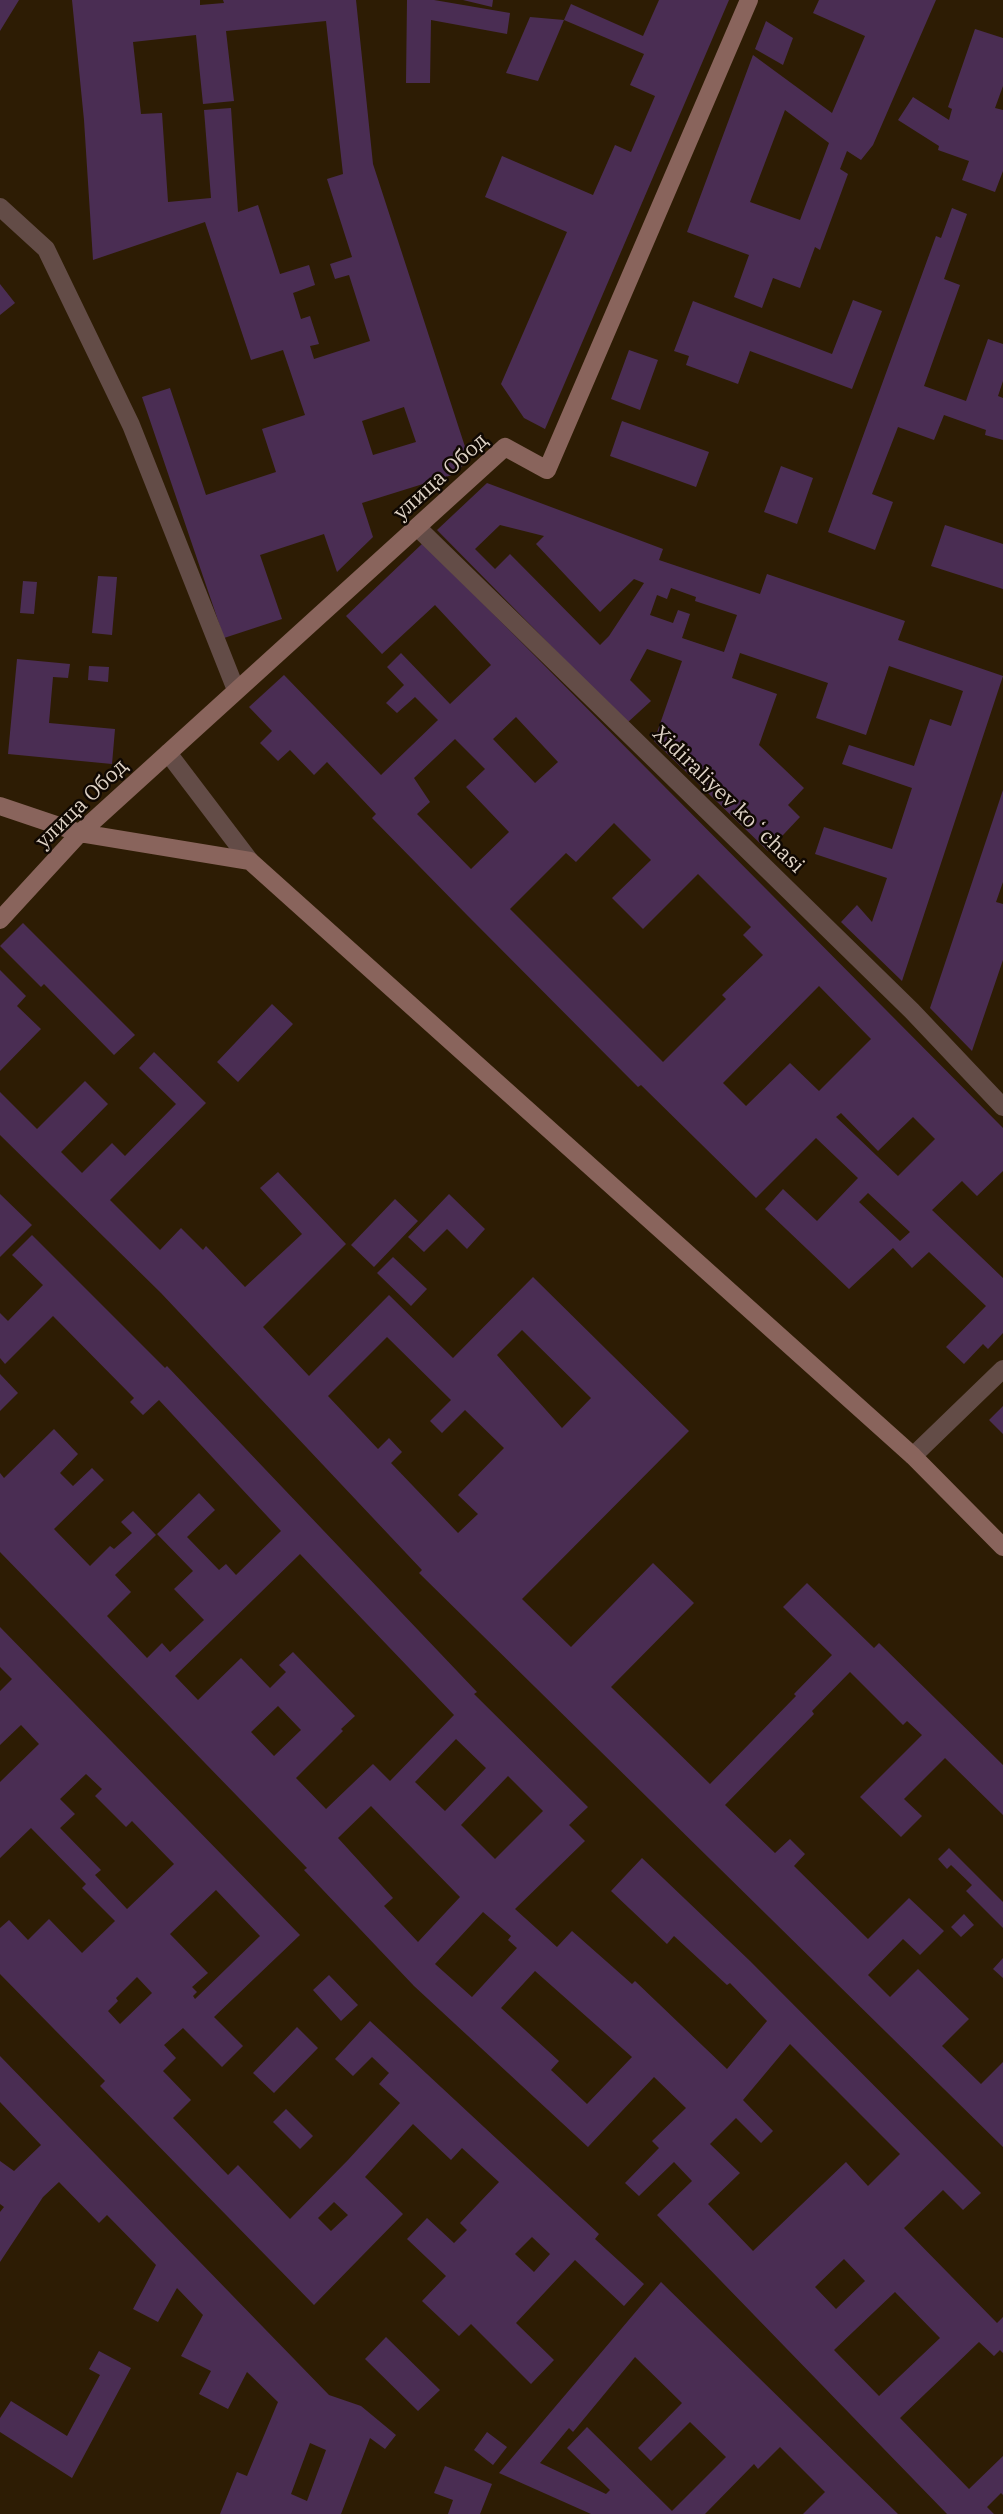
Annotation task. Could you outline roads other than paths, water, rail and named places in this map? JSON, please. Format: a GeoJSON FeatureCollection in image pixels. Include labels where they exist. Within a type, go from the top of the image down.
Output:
{"type":"FeatureCollection","features":[{"type":"Feature","properties":{"kind":"street","name":"улица Обод"},"geometry":{"type":"LineString","coordinates":[[0,920],[80,833],[505,447],[547,470],[749,0]]}},
{"type":"Feature","properties":{"kind":"street"},"geometry":{"type":"LineString","coordinates":[[0,207],[46,249],[131,424],[236,690]]}},
{"type":"Feature","properties":{"kind":"street","name":"Xidiraliyev koʻchasi"},"geometry":{"type":"LineString","coordinates":[[418,528],[912,1011],[1003,1107]]}},
{"type":"Feature","properties":{"kind":"street"},"geometry":{"type":"LineString","coordinates":[[168,753],[250,861],[913,1456],[1003,1547]]}},
{"type":"Feature","properties":{"kind":"street"},"geometry":{"type":"LineString","coordinates":[[0,806],[80,833],[250,861]]}},
{"type":"Feature","properties":{"kind":"street"},"geometry":{"type":"LineString","coordinates":[[913,1456],[1003,1369]]}}]}
